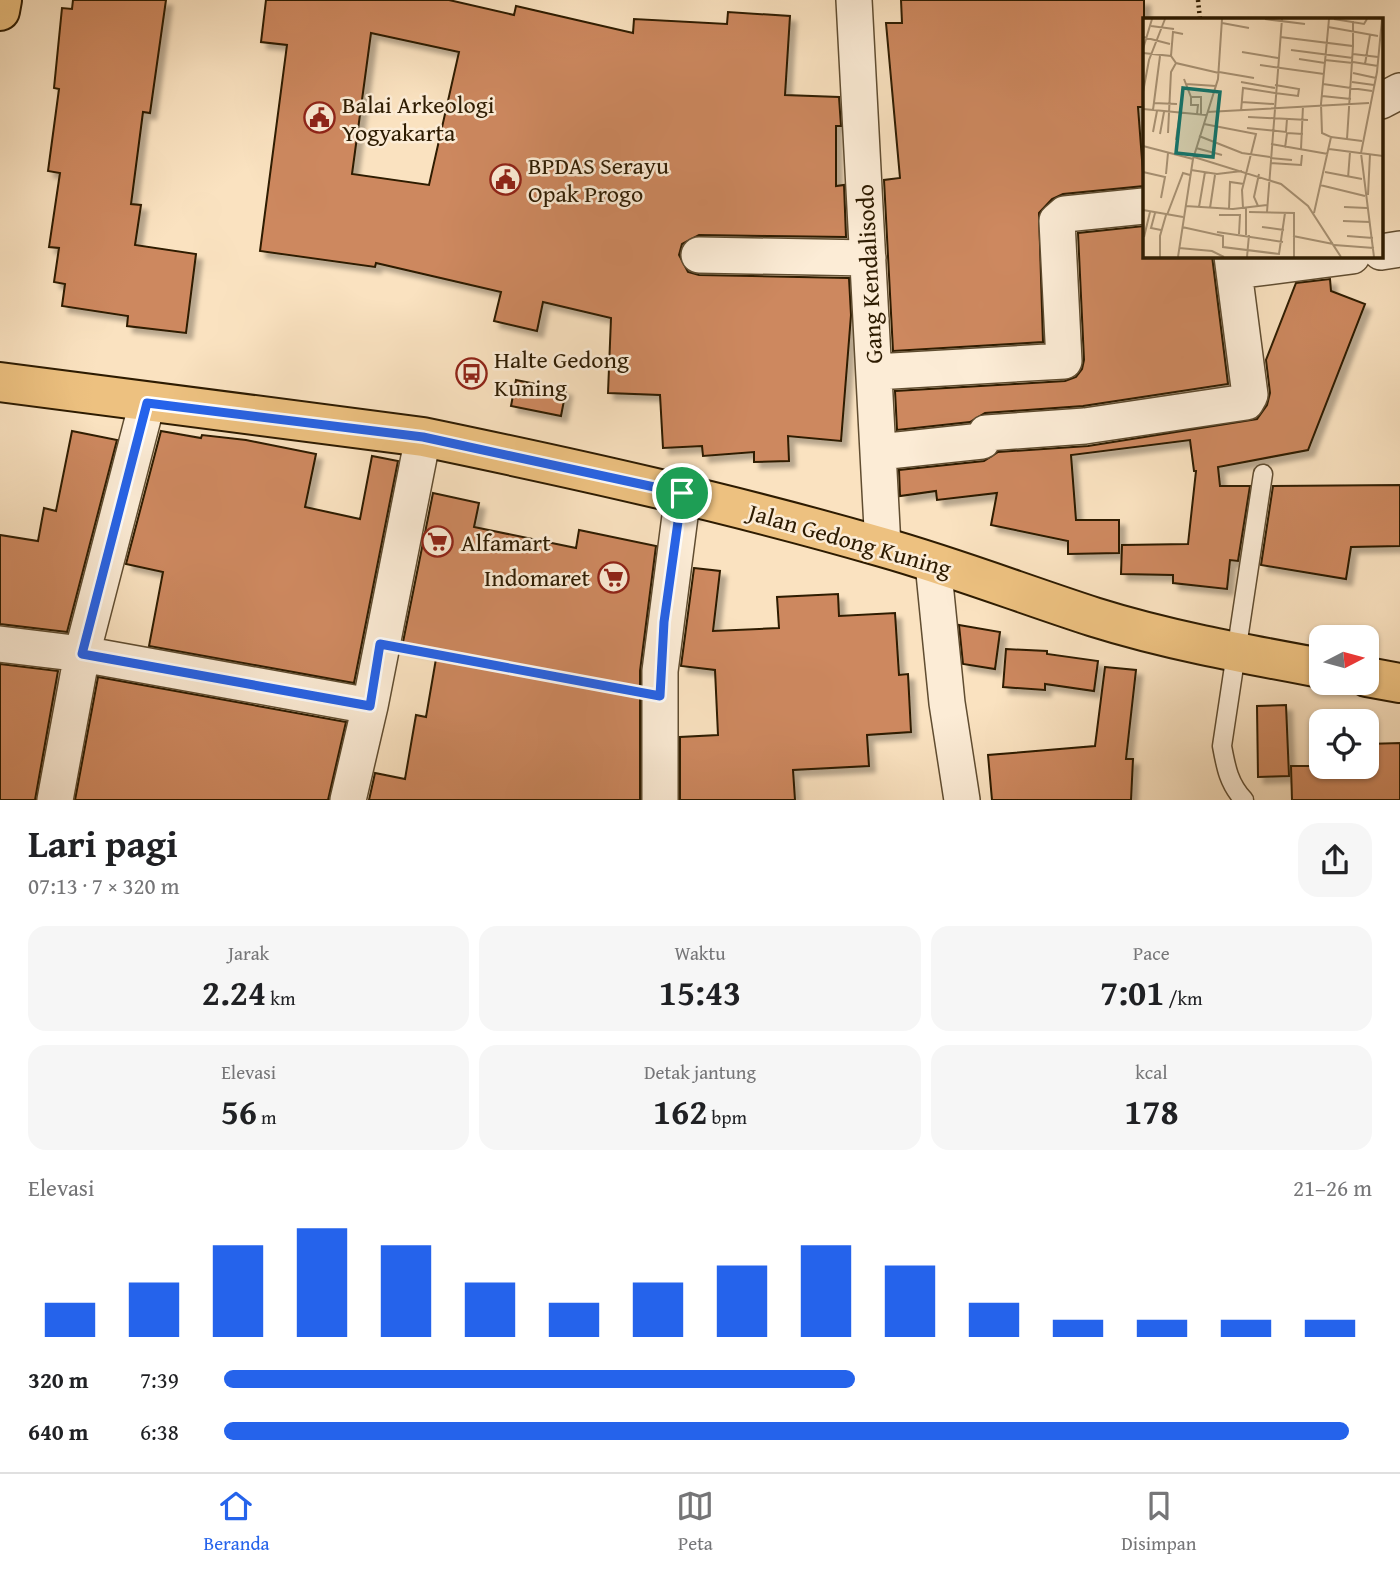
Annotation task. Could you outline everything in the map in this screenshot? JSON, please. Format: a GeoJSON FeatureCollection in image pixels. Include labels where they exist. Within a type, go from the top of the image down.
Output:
{"type":"FeatureCollection","features":[{"type":"Feature","properties":{"kind":"main road","name":"Jalan Gedong Kuning"},"geometry":{"type":"LineString","coordinates":[[0,382],[423,437],[682,493],[883,547],[1096,617],[1235,652],[1309,666]]}},
{"type":"Feature","properties":{"kind":"main road"},"geometry":{"type":"LineString","coordinates":[[1379,679],[1400,683]]}},
{"type":"Feature","properties":{"kind":"street"},"geometry":{"type":"LineString","coordinates":[[839,0],[854,0]]}},
{"type":"Feature","properties":{"kind":"street","name":"Gang Kendalisodo"},"geometry":{"type":"LineString","coordinates":[[854,0],[883,547]]}},
{"type":"Feature","properties":{"kind":"street"},"geometry":{"type":"LineString","coordinates":[[1382,100],[1400,90]]}},
{"type":"Feature","properties":{"kind":"street"},"geometry":{"type":"LineString","coordinates":[[875,372],[1064,361],[1057,221],[1065,214],[1143,206]]}},
{"type":"Feature","properties":{"kind":"street"},"geometry":{"type":"LineString","coordinates":[[1382,252],[1400,249]]}},
{"type":"Feature","properties":{"kind":"street"},"geometry":{"type":"LineString","coordinates":[[699,255],[869,258]]}},
{"type":"Feature","properties":{"kind":"street"},"geometry":{"type":"LineString","coordinates":[[879,453],[982,441],[986,433],[1085,426],[1246,402],[1250,395],[1234,263],[1335,257]]}},
{"type":"Feature","properties":{"kind":"street"},"geometry":{"type":"LineString","coordinates":[[55,800],[82,654],[147,403]]}},
{"type":"Feature","properties":{"kind":"street"},"geometry":{"type":"LineString","coordinates":[[348,800],[370,706],[380,644],[423,437]]}},
{"type":"Feature","properties":{"kind":"street"},"geometry":{"type":"LineString","coordinates":[[660,800],[660,696],[664,622],[682,493]]}},
{"type":"Feature","properties":{"kind":"street"},"geometry":{"type":"LineString","coordinates":[[933,563],[947,703],[962,800]]}},
{"type":"Feature","properties":{"kind":"street"},"geometry":{"type":"LineString","coordinates":[[0,644],[82,654],[370,706]]}},
{"type":"Feature","properties":{"kind":"lane"},"geometry":{"type":"LineString","coordinates":[[1244,800],[1234,789],[1226,773],[1222,746],[1263,474]]}},
{"type":"Feature","properties":{"kind":"path"},"geometry":{"type":"LineString","coordinates":[[1198,0],[1200,18]]}},
{"type":"Feature","properties":{"kind":"path"},"geometry":{"type":"LineString","coordinates":[[380,644],[660,696]]}},
{"type":"Feature","properties":{"kind":"building"},"geometry":{"type":"Polygon","coordinates":[[[73,0],[166,0],[150,113],[143,112],[131,204],[141,205],[135,245],[196,254],[186,333],[127,326],[128,316],[62,306],[65,284],[54,282],[59,248],[49,247],[60,173],[48,171],[59,89],[54,88],[62,8],[72,9],[73,0]]]}},
{"type":"Feature","properties":{"kind":"building"},"geometry":{"type":"Polygon","coordinates":[[[266,0],[449,0],[514,15],[516,6],[633,33],[634,19],[727,24],[728,12],[790,16],[785,95],[839,97],[841,126],[836,126],[836,186],[844,185],[846,237],[699,235],[682,244],[679,255],[688,272],[699,275],[849,278],[851,315],[841,441],[788,436],[789,461],[754,462],[754,452],[703,456],[702,446],[663,448],[660,395],[608,393],[611,318],[543,302],[537,331],[494,321],[501,292],[376,263],[375,267],[260,251],[287,45],[261,42],[266,0]],[[371,33],[352,174],[429,185],[459,52],[371,33]]]}},
{"type":"Feature","properties":{"kind":"building"},"geometry":{"type":"Polygon","coordinates":[[[901,0],[1144,0],[1143,107],[1138,107],[1143,186],[1063,194],[1052,199],[1039,213],[1043,342],[893,351],[884,180],[900,178],[886,23],[902,23],[901,0]]]}},
{"type":"Feature","properties":{"kind":"building"},"geometry":{"type":"Polygon","coordinates":[[[1143,226],[1143,257],[1212,257],[1228,384],[1083,406],[985,413],[970,422],[897,430],[895,391],[1065,381],[1076,377],[1084,360],[1078,233],[1143,226]]]}},
{"type":"Feature","properties":{"kind":"building"},"geometry":{"type":"Polygon","coordinates":[[[1330,279],[1331,291],[1365,304],[1308,450],[1218,467],[1220,486],[1250,486],[1238,561],[1230,560],[1227,589],[1173,583],[1173,575],[1121,574],[1122,545],[1188,544],[1196,471],[1190,440],[1071,455],[1076,520],[1119,520],[1119,553],[1068,554],[1068,541],[991,525],[997,493],[937,500],[936,491],[900,496],[899,470],[984,461],[998,452],[1088,446],[1257,419],[1267,405],[1270,393],[1266,360],[1296,283],[1330,279]]]}},
{"type":"Feature","properties":{"kind":"building"},"geometry":{"type":"Polygon","coordinates":[[[516,380],[566,390],[561,416],[511,406],[516,380]]]}},
{"type":"Feature","properties":{"kind":"building"},"geometry":{"type":"Polygon","coordinates":[[[72,431],[117,440],[67,632],[0,624],[0,535],[38,541],[44,508],[56,511],[72,431]]]}},
{"type":"Feature","properties":{"kind":"building"},"geometry":{"type":"Polygon","coordinates":[[[161,431],[201,438],[202,435],[246,440],[316,454],[305,507],[360,519],[372,456],[398,461],[354,683],[149,646],[163,572],[126,564],[161,431]]]}},
{"type":"Feature","properties":{"kind":"building"},"geometry":{"type":"Polygon","coordinates":[[[1400,485],[1400,546],[1351,547],[1346,579],[1261,565],[1273,486],[1400,485]]]}},
{"type":"Feature","properties":{"kind":"building"},"geometry":{"type":"Polygon","coordinates":[[[433,493],[479,503],[474,527],[576,548],[579,530],[656,546],[640,671],[640,800],[369,800],[375,773],[405,779],[416,715],[426,717],[437,653],[402,647],[433,493]]]}},
{"type":"Feature","properties":{"kind":"building"},"geometry":{"type":"Polygon","coordinates":[[[694,568],[720,571],[713,631],[779,628],[777,597],[838,594],[839,616],[895,613],[899,675],[908,674],[911,732],[867,735],[869,766],[793,770],[795,800],[680,800],[680,737],[718,735],[715,670],[681,666],[694,568]]]}},
{"type":"Feature","properties":{"kind":"building"},"geometry":{"type":"Polygon","coordinates":[[[959,625],[1000,632],[995,669],[963,664],[959,625]]]}},
{"type":"Feature","properties":{"kind":"building"},"geometry":{"type":"Polygon","coordinates":[[[1006,649],[1047,651],[1047,654],[1098,661],[1094,691],[1045,684],[1045,690],[1003,687],[1006,649]]]}},
{"type":"Feature","properties":{"kind":"building"},"geometry":{"type":"Polygon","coordinates":[[[0,664],[58,671],[35,800],[0,800],[0,664]]]}},
{"type":"Feature","properties":{"kind":"building"},"geometry":{"type":"Polygon","coordinates":[[[1105,667],[1136,670],[1126,759],[1133,759],[1131,800],[992,800],[988,755],[1095,746],[1105,667]]]}},
{"type":"Feature","properties":{"kind":"building"},"geometry":{"type":"Polygon","coordinates":[[[98,677],[346,722],[328,800],[75,800],[98,677]]]}},
{"type":"Feature","properties":{"kind":"building"},"geometry":{"type":"Polygon","coordinates":[[[1286,705],[1289,776],[1258,777],[1257,706],[1286,705]]]}},
{"type":"Feature","properties":{"kind":"building"},"geometry":{"type":"Polygon","coordinates":[[[1400,743],[1400,800],[1292,800],[1291,766],[1309,766],[1309,779],[1379,779],[1379,744],[1400,743]]]}},
{"type":"Feature","properties":{"kind":"place","name":"Balai Arkeologi Yogyakarta"},"geometry":{"type":"Point","coordinates":[319,118]}},
{"type":"Feature","properties":{"kind":"place","name":"BPDAS Serayu Opak Progo"},"geometry":{"type":"Point","coordinates":[505,179]}},
{"type":"Feature","properties":{"kind":"place","name":"Halte Gedong Kuning"},"geometry":{"type":"Point","coordinates":[471,373]}},
{"type":"Feature","properties":{"kind":"place","name":"Alfamart"},"geometry":{"type":"Point","coordinates":[438,542]}},
{"type":"Feature","properties":{"kind":"place","name":"Indomaret"},"geometry":{"type":"Point","coordinates":[613,577]}},
{"type":"Feature","properties":{"kind":"route"},"geometry":{"type":"LineString","coordinates":[[147,403],[423,437],[682,493],[664,622],[660,696],[380,644],[370,706],[82,654],[147,403]]}}]}
